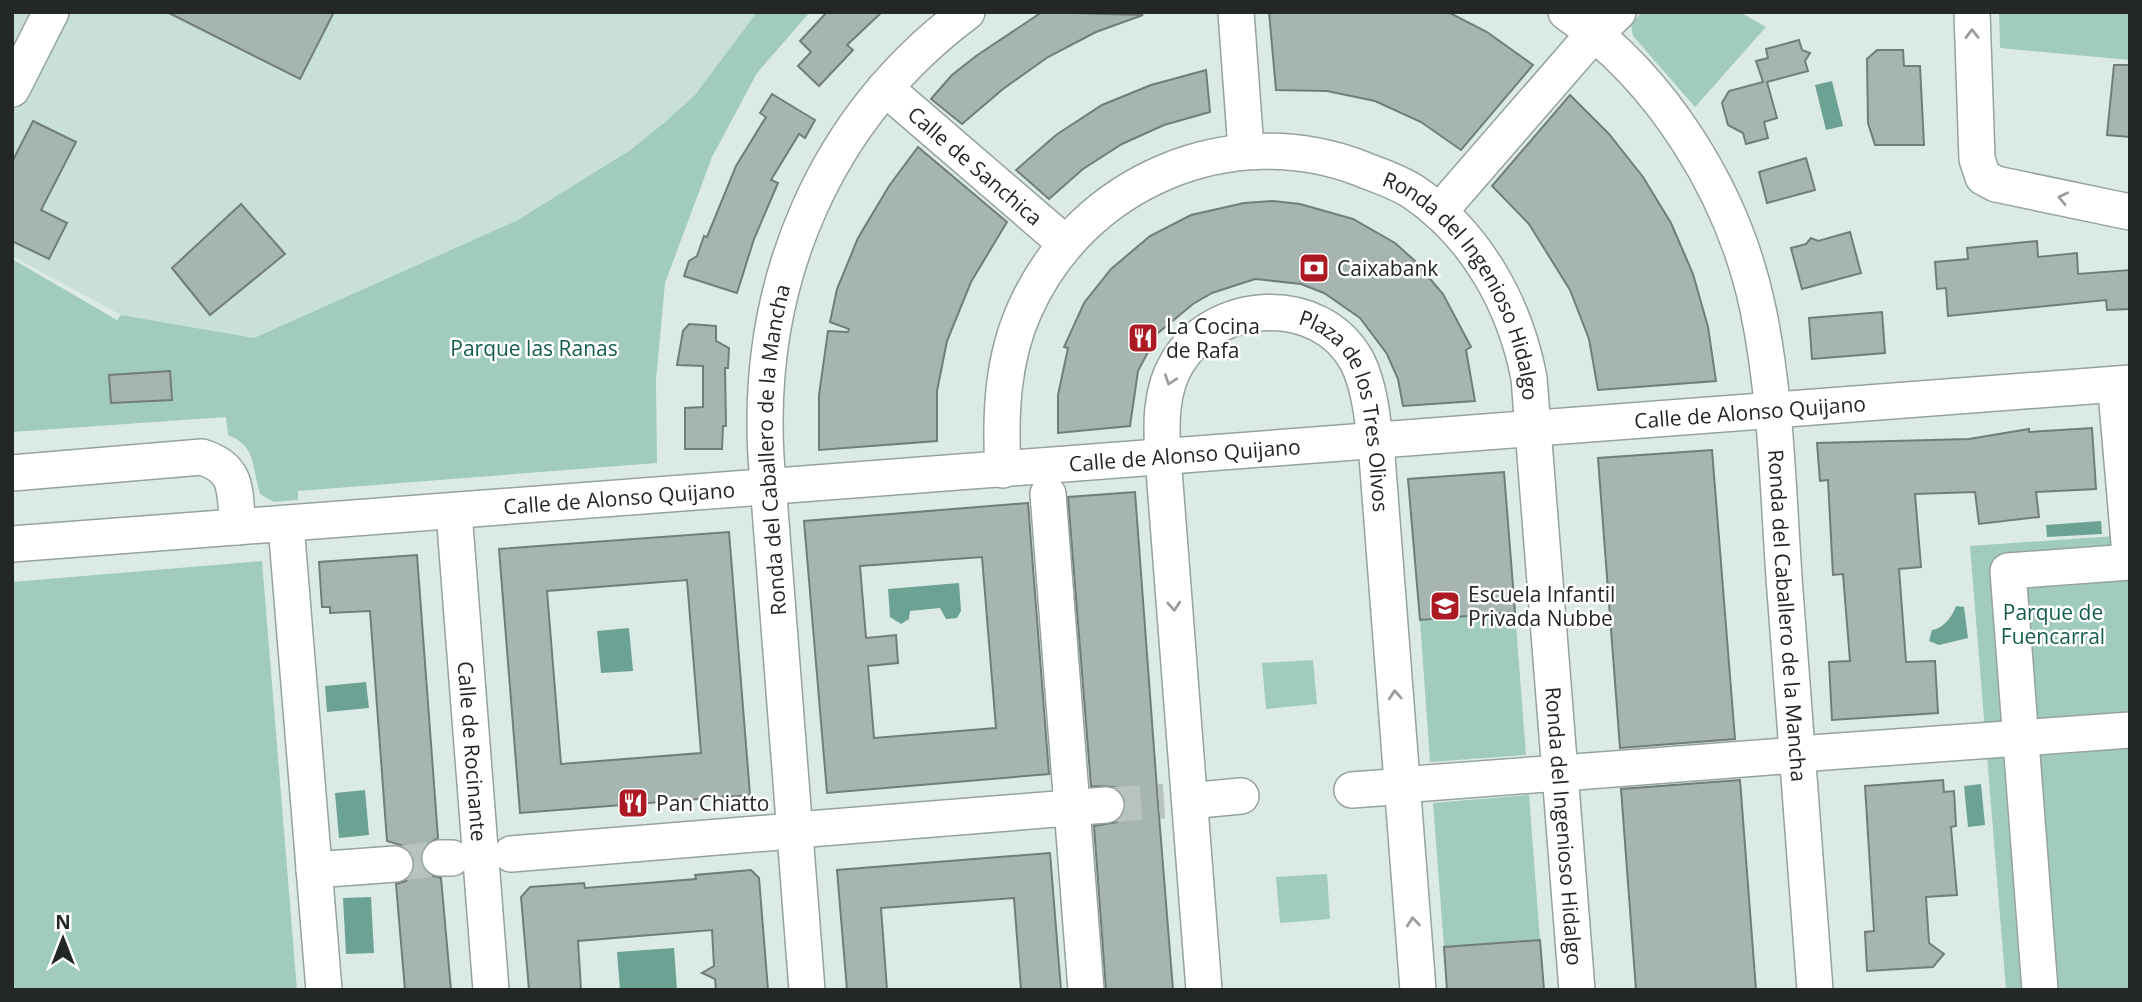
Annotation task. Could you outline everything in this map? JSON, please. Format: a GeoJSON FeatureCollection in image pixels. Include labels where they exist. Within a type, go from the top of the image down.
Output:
{"type":"FeatureCollection","features":[{"type":"Feature","properties":{"kind":"street"},"geometry":{"type":"LineString","coordinates":[[12,89],[51,12]]}},
{"type":"Feature","properties":{"kind":"street","name":"Ronda del Caballero de la Mancha"},"geometry":{"type":"LineString","coordinates":[[807,990],[768,487],[765,385],[770,338],[785,270],[802,223],[845,142],[885,88],[944,29],[967,12]]}},
{"type":"Feature","properties":{"kind":"street"},"geometry":{"type":"LineString","coordinates":[[1236,12],[1246,150]]}},
{"type":"Feature","properties":{"kind":"street","name":"Ronda del Caballero de la Mancha"},"geometry":{"type":"LineString","coordinates":[[1566,12],[1607,24],[1689,143],[1722,204],[1747,267],[1758,308],[1770,410],[1815,990]]}},
{"type":"Feature","properties":{"kind":"street"},"geometry":{"type":"LineString","coordinates":[[1972,12],[1977,159],[1983,177],[1996,184],[2130,212]]}},
{"type":"Feature","properties":{"kind":"street"},"geometry":{"type":"LineString","coordinates":[[1439,212],[1607,24]]}},
{"type":"Feature","properties":{"kind":"street","name":"Calle de Sanchica"},"geometry":{"type":"LineString","coordinates":[[885,88],[1066,243]]}},
{"type":"Feature","properties":{"kind":"street","name":"Ronda del Ingenioso Hidalgo"},"geometry":{"type":"LineString","coordinates":[[1003,470],[1002,402],[1009,358],[1024,311],[1043,274],[1066,243],[1102,208],[1141,181],[1190,162],[1246,150],[1297,152],[1327,157],[1385,178],[1413,192],[1439,212],[1464,236],[1504,299],[1525,355],[1534,429],[1577,990]]}},
{"type":"Feature","properties":{"kind":"street","name":"Plaza de los Tres Olivos"},"geometry":{"type":"LineString","coordinates":[[1204,990],[1163,457],[1164,403],[1177,363],[1190,345],[1213,325],[1242,314],[1266,312],[1290,314],[1315,323],[1338,338],[1356,360],[1365,383],[1375,441],[1418,990]]}},
{"type":"Feature","properties":{"kind":"street"},"geometry":{"type":"LineString","coordinates":[[2123,393],[2130,554]]}},
{"type":"Feature","properties":{"kind":"street","name":"Calle de Alonso Quijano"},"geometry":{"type":"LineString","coordinates":[[12,544],[1770,410],[2123,393]]}},
{"type":"Feature","properties":{"kind":"street"},"geometry":{"type":"LineString","coordinates":[[12,473],[202,457],[222,463],[233,479],[238,527]]}},
{"type":"Feature","properties":{"kind":"street"},"geometry":{"type":"LineString","coordinates":[[1048,495],[1089,806],[1086,990]]}},
{"type":"Feature","properties":{"kind":"street","name":"Calle de Rocinante"},"geometry":{"type":"LineString","coordinates":[[454,512],[491,990]]}},
{"type":"Feature","properties":{"kind":"street"},"geometry":{"type":"LineString","coordinates":[[286,525],[324,990]]}},
{"type":"Feature","properties":{"kind":"street"},"geometry":{"type":"LineString","coordinates":[[2040,990],[2008,571],[2130,562]]}},
{"type":"Feature","properties":{"kind":"street"},"geometry":{"type":"LineString","coordinates":[[1352,790],[2130,730]]}},
{"type":"Feature","properties":{"kind":"street"},"geometry":{"type":"LineString","coordinates":[[1180,801],[1241,796]]}},
{"type":"Feature","properties":{"kind":"street"},"geometry":{"type":"LineString","coordinates":[[511,853],[1089,806]]}},
{"type":"Feature","properties":{"kind":"street"},"geometry":{"type":"LineString","coordinates":[[314,870],[395,864]]}},
{"type":"Feature","properties":{"kind":"shaded area"},"geometry":{"type":"Polygon","coordinates":[[[12,12],[760,12],[695,95],[664,124],[590,179],[518,220],[254,338],[121,315],[12,256],[12,12]]]}},
{"type":"Feature","properties":{"kind":"shaded area"},"geometry":{"type":"Polygon","coordinates":[[[1832,81],[1843,126],[1826,130],[1815,85],[1832,81]]]}},
{"type":"Feature","properties":{"kind":"shaded area"},"geometry":{"type":"Polygon","coordinates":[[[2101,521],[2102,534],[2047,537],[2046,525],[2101,521]]]}},
{"type":"Feature","properties":{"kind":"shaded area"},"geometry":{"type":"Polygon","coordinates":[[[959,583],[961,611],[957,618],[946,619],[940,608],[910,611],[909,619],[901,624],[890,617],[888,589],[959,583]]]}},
{"type":"Feature","properties":{"kind":"shaded area"},"geometry":{"type":"Polygon","coordinates":[[[1956,606],[1964,607],[1968,638],[1939,645],[1929,641],[1932,630],[1947,621],[1956,606]]]}},
{"type":"Feature","properties":{"kind":"shaded area"},"geometry":{"type":"Polygon","coordinates":[[[629,628],[633,671],[601,673],[597,631],[629,628]]]}},
{"type":"Feature","properties":{"kind":"shaded area"},"geometry":{"type":"Polygon","coordinates":[[[366,682],[369,708],[327,712],[325,686],[366,682]]]}},
{"type":"Feature","properties":{"kind":"shaded area"},"geometry":{"type":"Polygon","coordinates":[[[1981,784],[1985,825],[1968,827],[1964,786],[1981,784]]]}},
{"type":"Feature","properties":{"kind":"shaded area"},"geometry":{"type":"Polygon","coordinates":[[[365,790],[369,835],[339,838],[335,793],[365,790]]]}},
{"type":"Feature","properties":{"kind":"shaded area"},"geometry":{"type":"Polygon","coordinates":[[[371,897],[374,953],[346,954],[343,898],[371,897]]]}},
{"type":"Feature","properties":{"kind":"shaded area"},"geometry":{"type":"Polygon","coordinates":[[[674,948],[677,990],[620,990],[617,952],[674,948]]]}},
{"type":"Feature","properties":{"kind":"green space","name":"Parque las Ranas"},"geometry":{"type":"Polygon","coordinates":[[[757,12],[810,12],[757,73],[712,157],[665,283],[656,380],[657,463],[298,491],[298,500],[274,502],[260,494],[249,452],[244,445],[228,435],[226,417],[12,432],[12,259],[117,320],[121,315],[254,338],[518,220],[629,151],[695,95],[757,12]]]}},
{"type":"Feature","properties":{"kind":"green space"},"geometry":{"type":"Polygon","coordinates":[[[1642,12],[1740,12],[1766,27],[1695,107],[1633,36],[1631,24],[1642,12]]]}},
{"type":"Feature","properties":{"kind":"green space"},"geometry":{"type":"Polygon","coordinates":[[[1999,12],[2130,12],[2130,60],[2000,48],[1999,12]]]}},
{"type":"Feature","properties":{"kind":"green space","name":"Parque de Fuencarral"},"geometry":{"type":"Polygon","coordinates":[[[2130,535],[2130,990],[2006,990],[1970,546],[2130,535]]]}},
{"type":"Feature","properties":{"kind":"green space"},"geometry":{"type":"Polygon","coordinates":[[[262,561],[297,990],[12,990],[12,582],[262,561]]]}},
{"type":"Feature","properties":{"kind":"green space"},"geometry":{"type":"Polygon","coordinates":[[[1515,612],[1526,755],[1430,762],[1420,620],[1515,612]]]}},
{"type":"Feature","properties":{"kind":"green space"},"geometry":{"type":"Polygon","coordinates":[[[1313,660],[1317,704],[1266,709],[1262,663],[1313,660]]]}},
{"type":"Feature","properties":{"kind":"green space"},"geometry":{"type":"Polygon","coordinates":[[[1529,795],[1540,940],[1444,947],[1433,803],[1529,795]]]}},
{"type":"Feature","properties":{"kind":"green space"},"geometry":{"type":"Polygon","coordinates":[[[1327,874],[1330,919],[1280,923],[1276,877],[1327,874]]]}},
{"type":"Feature","properties":{"kind":"building"},"geometry":{"type":"Polygon","coordinates":[[[167,12],[334,12],[300,79],[167,12]]]}},
{"type":"Feature","properties":{"kind":"building"},"geometry":{"type":"Polygon","coordinates":[[[827,12],[882,12],[847,45],[853,50],[819,86],[798,66],[811,52],[800,41],[827,12]]]}},
{"type":"Feature","properties":{"kind":"building"},"geometry":{"type":"Polygon","coordinates":[[[1042,12],[1143,15],[1096,32],[1048,57],[1003,89],[962,124],[931,99],[952,75],[976,56],[1042,12]]]}},
{"type":"Feature","properties":{"kind":"building"},"geometry":{"type":"Polygon","coordinates":[[[1269,12],[1448,12],[1487,32],[1533,65],[1461,150],[1421,122],[1375,101],[1327,91],[1276,90],[1269,12]]]}},
{"type":"Feature","properties":{"kind":"building"},"geometry":{"type":"Polygon","coordinates":[[[1799,40],[1802,50],[1810,53],[1805,61],[1808,71],[1767,82],[1777,118],[1764,122],[1768,138],[1746,144],[1743,133],[1728,125],[1722,103],[1729,91],[1763,82],[1756,61],[1768,58],[1766,49],[1799,40]]]}},
{"type":"Feature","properties":{"kind":"building"},"geometry":{"type":"Polygon","coordinates":[[[1877,50],[1903,50],[1904,66],[1920,66],[1924,145],[1875,145],[1868,123],[1867,59],[1877,50]]]}},
{"type":"Feature","properties":{"kind":"building"},"geometry":{"type":"Polygon","coordinates":[[[2114,65],[2130,65],[2130,137],[2107,135],[2114,65]]]}},
{"type":"Feature","properties":{"kind":"building"},"geometry":{"type":"Polygon","coordinates":[[[1206,70],[1210,112],[1164,125],[1122,144],[1083,169],[1049,199],[1016,170],[1056,135],[1102,105],[1151,85],[1206,70]]]}},
{"type":"Feature","properties":{"kind":"building"},"geometry":{"type":"Polygon","coordinates":[[[772,94],[815,120],[805,138],[799,134],[771,180],[778,183],[754,239],[737,293],[684,276],[689,261],[697,256],[704,236],[707,237],[736,166],[766,117],[760,113],[772,94]]]}},
{"type":"Feature","properties":{"kind":"building"},"geometry":{"type":"Polygon","coordinates":[[[1570,95],[1609,134],[1643,177],[1671,223],[1693,274],[1708,327],[1716,381],[1598,390],[1589,339],[1570,290],[1529,224],[1492,186],[1570,95]]]}},
{"type":"Feature","properties":{"kind":"building"},"geometry":{"type":"Polygon","coordinates":[[[33,121],[76,142],[41,210],[67,223],[49,259],[12,241],[12,162],[33,121]]]}},
{"type":"Feature","properties":{"kind":"building"},"geometry":{"type":"Polygon","coordinates":[[[918,147],[1007,222],[971,282],[947,341],[937,391],[937,441],[819,450],[819,395],[828,331],[848,332],[849,329],[830,322],[837,289],[858,238],[889,186],[918,147]]]}},
{"type":"Feature","properties":{"kind":"building"},"geometry":{"type":"Polygon","coordinates":[[[1806,158],[1815,190],[1767,203],[1759,172],[1806,158]]]}},
{"type":"Feature","properties":{"kind":"building"},"geometry":{"type":"Polygon","coordinates":[[[1273,201],[1300,204],[1353,219],[1395,243],[1414,260],[1443,294],[1471,347],[1466,350],[1475,401],[1403,406],[1398,379],[1387,354],[1360,318],[1324,293],[1301,284],[1255,279],[1212,293],[1193,304],[1158,333],[1138,371],[1130,426],[1058,433],[1058,395],[1068,348],[1064,347],[1084,303],[1111,269],[1150,236],[1191,215],[1244,203],[1273,201]]]}},
{"type":"Feature","properties":{"kind":"building"},"geometry":{"type":"Polygon","coordinates":[[[241,204],[285,254],[210,315],[172,268],[241,204]]]}},
{"type":"Feature","properties":{"kind":"building"},"geometry":{"type":"Polygon","coordinates":[[[1850,232],[1861,273],[1802,289],[1791,248],[1806,244],[1811,238],[1818,241],[1850,232]]]}},
{"type":"Feature","properties":{"kind":"building"},"geometry":{"type":"Polygon","coordinates":[[[2037,241],[2038,257],[2077,253],[2078,274],[2130,270],[2130,309],[2107,310],[2106,300],[1948,316],[1946,288],[1937,289],[1935,262],[1968,259],[1967,248],[2037,241]]]}},
{"type":"Feature","properties":{"kind":"building"},"geometry":{"type":"Polygon","coordinates":[[[1882,312],[1885,353],[1812,359],[1809,318],[1882,312]]]}},
{"type":"Feature","properties":{"kind":"building"},"geometry":{"type":"Polygon","coordinates":[[[689,324],[716,326],[716,341],[729,348],[728,368],[725,368],[726,426],[723,426],[722,449],[685,449],[685,408],[703,407],[703,366],[677,365],[683,331],[689,324]]]}},
{"type":"Feature","properties":{"kind":"building"},"geometry":{"type":"Polygon","coordinates":[[[170,371],[172,400],[111,403],[109,375],[170,371]]]}},
{"type":"Feature","properties":{"kind":"building"},"geometry":{"type":"Polygon","coordinates":[[[2092,428],[2096,489],[2036,492],[2039,517],[1979,524],[1975,492],[1915,494],[1921,567],[1899,569],[1906,662],[1935,661],[1938,713],[1832,720],[1829,662],[1850,661],[1843,574],[1833,575],[1828,480],[1820,481],[1817,443],[1969,439],[2029,429],[2029,432],[2092,428]]]}},
{"type":"Feature","properties":{"kind":"building"},"geometry":{"type":"Polygon","coordinates":[[[1712,450],[1735,739],[1620,748],[1598,458],[1712,450]]]}},
{"type":"Feature","properties":{"kind":"building"},"geometry":{"type":"Polygon","coordinates":[[[1504,472],[1515,612],[1420,620],[1408,479],[1504,472]]]}},
{"type":"Feature","properties":{"kind":"building"},"geometry":{"type":"Polygon","coordinates":[[[1135,492],[1173,990],[1106,990],[1094,826],[1117,822],[1124,814],[1126,804],[1123,794],[1115,787],[1091,786],[1068,497],[1135,492]]]}},
{"type":"Feature","properties":{"kind":"building"},"geometry":{"type":"Polygon","coordinates":[[[1028,503],[1049,774],[827,793],[804,521],[1028,503]],[[982,557],[860,566],[866,638],[896,635],[898,663],[868,666],[874,738],[996,728],[982,557]]]}},
{"type":"Feature","properties":{"kind":"building"},"geometry":{"type":"Polygon","coordinates":[[[729,532],[750,795],[520,813],[499,549],[729,532]],[[687,580],[547,591],[561,764],[701,753],[687,580]]]}},
{"type":"Feature","properties":{"kind":"building"},"geometry":{"type":"Polygon","coordinates":[[[417,555],[438,838],[423,847],[420,859],[429,875],[441,878],[451,990],[405,990],[396,884],[406,881],[413,873],[415,862],[404,846],[387,841],[370,611],[330,613],[330,607],[322,607],[319,562],[417,555]]]}},
{"type":"Feature","properties":{"kind":"building"},"geometry":{"type":"Polygon","coordinates":[[[1740,780],[1756,990],[1636,990],[1621,789],[1740,780]]]}},
{"type":"Feature","properties":{"kind":"building"},"geometry":{"type":"Polygon","coordinates":[[[1943,780],[1944,792],[1954,791],[1956,826],[1951,827],[1957,895],[1926,897],[1929,943],[1944,954],[1933,967],[1867,971],[1865,932],[1874,931],[1865,786],[1943,780]]]}},
{"type":"Feature","properties":{"kind":"building"},"geometry":{"type":"Polygon","coordinates":[[[1050,853],[1061,990],[1021,990],[1014,898],[881,908],[887,990],[847,990],[837,870],[1050,853]]]}},
{"type":"Feature","properties":{"kind":"building"},"geometry":{"type":"Polygon","coordinates":[[[751,870],[759,878],[768,990],[716,990],[715,979],[702,973],[714,966],[712,930],[578,941],[581,990],[529,990],[521,897],[530,887],[584,883],[585,888],[696,879],[695,875],[751,870]]]}},
{"type":"Feature","properties":{"kind":"building"},"geometry":{"type":"Polygon","coordinates":[[[1540,940],[1544,990],[1447,990],[1444,947],[1540,940]]]}},
{"type":"Feature","properties":{"kind":"tunnel"},"geometry":{"type":"LineString","coordinates":[[1106,805],[1164,801]]}},
{"type":"Feature","properties":{"kind":"tunnel"},"geometry":{"type":"LineString","coordinates":[[395,864],[440,858]]}},
{"type":"Feature","properties":{"kind":"place","name":"Caixabank"},"geometry":{"type":"Point","coordinates":[1314,268]}},
{"type":"Feature","properties":{"kind":"place","name":"La Cocina de Rafa"},"geometry":{"type":"Point","coordinates":[1143,338]}},
{"type":"Feature","properties":{"kind":"place","name":"Escuela Infantil Privada Nubbe"},"geometry":{"type":"Point","coordinates":[1445,606]}},
{"type":"Feature","properties":{"kind":"place","name":"Pan Chiatto"},"geometry":{"type":"Point","coordinates":[633,803]}}]}
